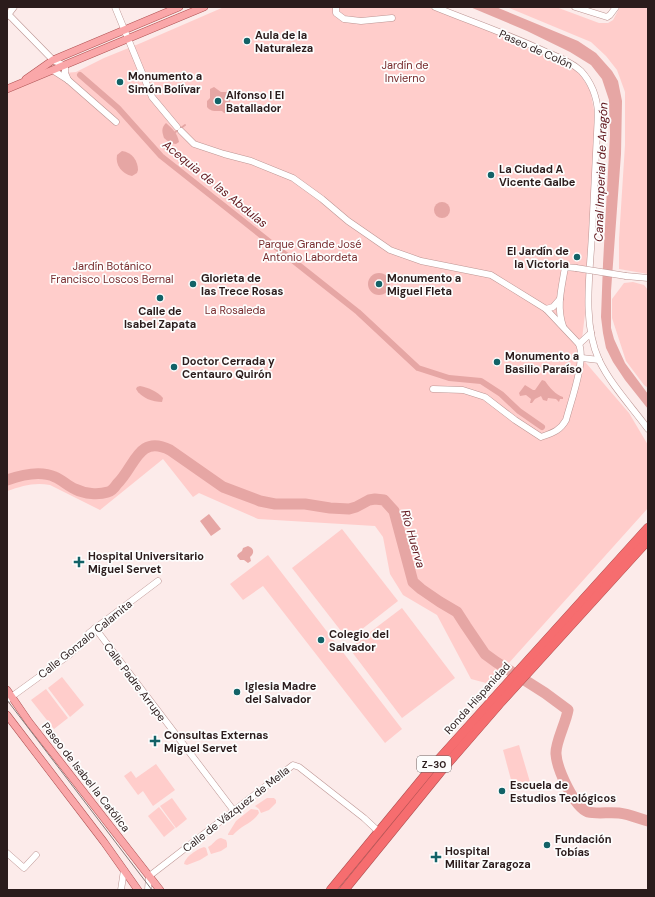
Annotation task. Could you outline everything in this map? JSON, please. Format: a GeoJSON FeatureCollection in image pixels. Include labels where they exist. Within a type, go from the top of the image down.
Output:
{"type":"FeatureCollection","features":[{"type":"Feature","properties":{"kind":"highway","name":"Ronda Hispanidad"},"geometry":{"type":"LineString","coordinates":[[331,890],[428,772],[496,701],[586,602],[629,554],[648,528]]}},
{"type":"Feature","properties":{"kind":"highway","name":"Ronda Hispanidad"},"geometry":{"type":"LineString","coordinates":[[629,554],[648,540]]}},
{"type":"Feature","properties":{"kind":"highway","name":"Ronda Hispanidad"},"geometry":{"type":"LineString","coordinates":[[344,890],[496,701]]}},
{"type":"Feature","properties":{"kind":"main road"},"geometry":{"type":"LineString","coordinates":[[18,85],[53,60],[179,7]]}},
{"type":"Feature","properties":{"kind":"main road"},"geometry":{"type":"LineString","coordinates":[[7,90],[204,7]]}},
{"type":"Feature","properties":{"kind":"main road","name":"Paseo de Isabel la Católica"},"geometry":{"type":"LineString","coordinates":[[7,690],[9,698],[160,890]]}},
{"type":"Feature","properties":{"kind":"main road"},"geometry":{"type":"LineString","coordinates":[[7,715],[138,890]]}},
{"type":"Feature","properties":{"kind":"street"},"geometry":{"type":"LineString","coordinates":[[14,7],[8,14],[53,60],[65,66],[65,73],[68,80]]}},
{"type":"Feature","properties":{"kind":"street"},"geometry":{"type":"LineString","coordinates":[[115,7],[152,96],[179,129],[194,144],[251,161],[293,178],[322,199],[348,221],[390,250],[421,261],[491,275],[546,309],[582,349],[582,358],[564,425],[557,431],[541,437],[515,420],[485,397],[463,390],[433,389]]}},
{"type":"Feature","properties":{"kind":"street"},"geometry":{"type":"LineString","coordinates":[[336,7],[336,13],[344,19],[361,21],[392,18]]}},
{"type":"Feature","properties":{"kind":"street","name":"Paseo de Colón"},"geometry":{"type":"LineString","coordinates":[[435,7],[568,62],[581,72],[592,87],[598,102],[598,113],[590,270],[589,316],[591,333],[599,360],[612,381],[648,429]]}},
{"type":"Feature","properties":{"kind":"street"},"geometry":{"type":"LineString","coordinates":[[575,7],[608,17],[616,7]]}},
{"type":"Feature","properties":{"kind":"street"},"geometry":{"type":"LineString","coordinates":[[54,71],[68,80],[116,122]]}},
{"type":"Feature","properties":{"kind":"street"},"geometry":{"type":"LineString","coordinates":[[564,328],[560,318],[560,299],[565,267],[648,278]]}},
{"type":"Feature","properties":{"kind":"street"},"geometry":{"type":"LineString","coordinates":[[546,309],[553,307],[560,299]]}},
{"type":"Feature","properties":{"kind":"street"},"geometry":{"type":"LineString","coordinates":[[579,344],[591,333]]}},
{"type":"Feature","properties":{"kind":"street"},"geometry":{"type":"LineString","coordinates":[[582,358],[599,360]]}},
{"type":"Feature","properties":{"kind":"street","name":"Calle Gonzalo Calamita"},"geometry":{"type":"LineString","coordinates":[[9,698],[69,655],[86,640],[89,633],[95,628],[158,581]]}},
{"type":"Feature","properties":{"kind":"street","name":"Calle Padre Arrupe"},"geometry":{"type":"LineString","coordinates":[[95,628],[234,811]]}},
{"type":"Feature","properties":{"kind":"street","name":"Calle de Vázquez de Mella"},"geometry":{"type":"LineString","coordinates":[[149,876],[291,767],[296,765],[364,818],[378,831]]}},
{"type":"Feature","properties":{"kind":"street"},"geometry":{"type":"LineString","coordinates":[[7,853],[24,868],[36,855]]}},
{"type":"Feature","properties":{"kind":"street"},"geometry":{"type":"LineString","coordinates":[[120,890],[124,870]]}},
{"type":"Feature","properties":{"kind":"street"},"geometry":{"type":"LineString","coordinates":[[148,890],[149,876]]}},
{"type":"Feature","properties":{"kind":"green space","name":"Parque Grande José Antonio Labordeta"},"geometry":{"type":"Polygon","coordinates":[[[224,7],[428,7],[531,46],[570,65],[580,74],[590,90],[594,110],[594,134],[589,280],[580,356],[629,413],[648,445],[648,508],[490,684],[471,679],[437,615],[403,595],[390,574],[383,537],[375,526],[258,519],[199,493],[193,497],[163,459],[100,510],[50,485],[33,484],[7,491],[7,93],[53,74],[76,72],[104,58],[224,7]]]}},
{"type":"Feature","properties":{"kind":"green space"},"geometry":{"type":"Polygon","coordinates":[[[507,7],[556,7],[599,23],[608,23],[613,20],[620,7],[648,7],[648,274],[619,269],[619,239],[625,145],[625,92],[617,70],[606,56],[591,42],[507,7]]]}},
{"type":"Feature","properties":{"kind":"green space"},"geometry":{"type":"Polygon","coordinates":[[[633,282],[644,285],[648,290],[648,388],[644,385],[626,361],[612,318],[612,299],[624,283],[633,282]]]}},
{"type":"Feature","properties":{"kind":"green space"},"geometry":{"type":"Polygon","coordinates":[[[342,529],[398,601],[348,640],[292,568],[342,529]]]}},
{"type":"Feature","properties":{"kind":"green space"},"geometry":{"type":"Polygon","coordinates":[[[268,555],[402,729],[385,743],[263,586],[243,600],[230,584],[268,555]]]}},
{"type":"Feature","properties":{"kind":"green space"},"geometry":{"type":"Polygon","coordinates":[[[402,608],[455,678],[402,718],[349,648],[402,608]]]}},
{"type":"Feature","properties":{"kind":"green space"},"geometry":{"type":"Polygon","coordinates":[[[62,677],[84,705],[70,717],[48,688],[62,677]]]}},
{"type":"Feature","properties":{"kind":"green space"},"geometry":{"type":"Polygon","coordinates":[[[46,689],[68,718],[54,729],[31,700],[46,689]]]}},
{"type":"Feature","properties":{"kind":"green space"},"geometry":{"type":"Polygon","coordinates":[[[519,745],[530,782],[513,787],[503,750],[519,745]]]}},
{"type":"Feature","properties":{"kind":"green space"},"geometry":{"type":"Polygon","coordinates":[[[156,764],[175,790],[153,806],[143,791],[138,795],[124,776],[131,771],[136,778],[156,764]]]}},
{"type":"Feature","properties":{"kind":"green space"},"geometry":{"type":"Polygon","coordinates":[[[172,798],[187,819],[176,828],[160,806],[172,798]]]}},
{"type":"Feature","properties":{"kind":"green space"},"geometry":{"type":"Polygon","coordinates":[[[267,798],[274,798],[276,803],[269,810],[261,813],[255,806],[267,798]]]}},
{"type":"Feature","properties":{"kind":"green space"},"geometry":{"type":"Polygon","coordinates":[[[159,807],[175,828],[164,837],[148,816],[159,807]]]}},
{"type":"Feature","properties":{"kind":"green space"},"geometry":{"type":"Polygon","coordinates":[[[251,809],[258,810],[259,813],[256,817],[233,835],[228,835],[236,821],[251,809]]]}},
{"type":"Feature","properties":{"kind":"green space"},"geometry":{"type":"Polygon","coordinates":[[[221,838],[226,840],[227,847],[221,851],[211,854],[208,847],[221,838]]]}},
{"type":"Feature","properties":{"kind":"green space"},"geometry":{"type":"Polygon","coordinates":[[[204,847],[206,848],[208,855],[187,865],[184,864],[192,854],[204,847]]]}},
{"type":"Feature","properties":{"kind":"shaded area","name":"Canal Imperial de Aragón"},"geometry":{"type":"Polygon","coordinates":[[[470,7],[496,7],[578,41],[596,53],[612,71],[618,81],[622,101],[621,154],[611,291],[611,328],[614,339],[625,363],[648,394],[648,409],[613,362],[606,348],[603,333],[601,317],[610,134],[609,100],[602,79],[591,65],[570,52],[527,31],[470,7]]]}},
{"type":"Feature","properties":{"kind":"shaded area"},"geometry":{"type":"Polygon","coordinates":[[[214,87],[221,92],[227,92],[232,108],[229,112],[224,113],[222,111],[209,109],[207,107],[207,101],[210,98],[210,89],[214,87]]]}},
{"type":"Feature","properties":{"kind":"shaded area"},"geometry":{"type":"Polygon","coordinates":[[[166,123],[173,129],[177,136],[179,142],[176,144],[170,143],[164,138],[162,130],[166,123]]]}},
{"type":"Feature","properties":{"kind":"shaded area"},"geometry":{"type":"Polygon","coordinates":[[[122,151],[129,153],[137,163],[137,173],[132,176],[122,171],[118,166],[117,155],[122,151]]]}},
{"type":"Feature","properties":{"kind":"shaded area"},"geometry":{"type":"Polygon","coordinates":[[[439,202],[445,202],[450,207],[448,216],[445,218],[439,218],[434,213],[434,207],[439,202]]]}},
{"type":"Feature","properties":{"kind":"shaded area"},"geometry":{"type":"Polygon","coordinates":[[[375,273],[383,273],[390,280],[390,288],[383,295],[375,295],[368,288],[368,280],[375,273]]]}},
{"type":"Feature","properties":{"kind":"shaded area"},"geometry":{"type":"Polygon","coordinates":[[[542,380],[545,381],[555,393],[563,397],[563,399],[560,399],[559,402],[556,399],[548,398],[547,401],[543,400],[541,396],[530,403],[531,399],[526,395],[520,396],[519,393],[525,385],[535,390],[542,380]]]}},
{"type":"Feature","properties":{"kind":"shaded area"},"geometry":{"type":"Polygon","coordinates":[[[140,386],[158,393],[163,398],[162,402],[151,400],[141,395],[136,389],[140,386]]]}},
{"type":"Feature","properties":{"kind":"shaded area"},"geometry":{"type":"Polygon","coordinates":[[[209,514],[221,529],[211,536],[200,521],[209,514]]]}},
{"type":"Feature","properties":{"kind":"shaded area"},"geometry":{"type":"Polygon","coordinates":[[[248,546],[253,549],[253,552],[250,557],[251,561],[248,563],[244,560],[240,560],[237,556],[243,548],[248,546]]]}},
{"type":"Feature","properties":{"kind":"waterway","name":"Acequia de las Abdulas"},"geometry":{"type":"LineString","coordinates":[[80,75],[118,108],[161,156],[358,312],[418,368],[449,378],[481,381],[501,394],[519,411],[542,427]]}},
{"type":"Feature","properties":{"kind":"waterway"},"geometry":{"type":"LineString","coordinates":[[174,133],[185,125]]}},
{"type":"Feature","properties":{"kind":"waterway","name":"Río Huerva"},"geometry":{"type":"LineString","coordinates":[[7,480],[18,476],[43,474],[55,477],[79,491],[100,494],[114,488],[144,449],[151,446],[159,446],[170,450],[223,487],[260,501],[275,504],[305,504],[349,509],[369,500],[384,500],[394,511],[413,582],[440,602],[457,612],[485,654],[545,693],[568,710],[557,744],[556,754],[559,769],[567,787],[577,803],[588,812],[629,815],[648,821]]}},
{"type":"Feature","properties":{"kind":"tram line"},"geometry":{"type":"LineString","coordinates":[[7,700],[152,890]]}},
{"type":"Feature","properties":{"kind":"place","name":"Aula de la Naturaleza"},"geometry":{"type":"Point","coordinates":[247,41]}},
{"type":"Feature","properties":{"kind":"place","name":"Monumento a Simón Bolívar"},"geometry":{"type":"Point","coordinates":[120,82]}},
{"type":"Feature","properties":{"kind":"place","name":"Alfonso I El Batallador"},"geometry":{"type":"Point","coordinates":[218,101]}},
{"type":"Feature","properties":{"kind":"place","name":"La Ciudad A Vicente Galbe"},"geometry":{"type":"Point","coordinates":[491,175]}},
{"type":"Feature","properties":{"kind":"place","name":"El Jardín de la Victoria"},"geometry":{"type":"Point","coordinates":[577,257]}},
{"type":"Feature","properties":{"kind":"place","name":"Glorieta de las Trece Rosas"},"geometry":{"type":"Point","coordinates":[193,284]}},
{"type":"Feature","properties":{"kind":"place","name":"Monumento a Miguel Fleta"},"geometry":{"type":"Point","coordinates":[379,284]}},
{"type":"Feature","properties":{"kind":"place","name":"Calle de Isabel Zapata"},"geometry":{"type":"Point","coordinates":[160,298]}},
{"type":"Feature","properties":{"kind":"place","name":"Monumento a Basilio Paraíso"},"geometry":{"type":"Point","coordinates":[497,362]}},
{"type":"Feature","properties":{"kind":"place","name":"Doctor Cerrada y Centauro Quirón"},"geometry":{"type":"Point","coordinates":[174,367]}},
{"type":"Feature","properties":{"kind":"place","name":"Hospital Universitario Miguel Servet"},"geometry":{"type":"Point","coordinates":[79,562]}},
{"type":"Feature","properties":{"kind":"place","name":"Colegio del Salvador"},"geometry":{"type":"Point","coordinates":[321,640]}},
{"type":"Feature","properties":{"kind":"place","name":"Iglesia Madre del Salvador"},"geometry":{"type":"Point","coordinates":[237,692]}},
{"type":"Feature","properties":{"kind":"place","name":"Consultas Externas Miguel Servet"},"geometry":{"type":"Point","coordinates":[155,741]}},
{"type":"Feature","properties":{"kind":"place","name":"Escuela de Estudios Teológicos"},"geometry":{"type":"Point","coordinates":[502,791]}},
{"type":"Feature","properties":{"kind":"place","name":"Fundación Tobías"},"geometry":{"type":"Point","coordinates":[547,845]}},
{"type":"Feature","properties":{"kind":"place","name":"Hospital Militar Zaragoza"},"geometry":{"type":"Point","coordinates":[436,857]}},
{"type":"Feature","properties":{"kind":"park label","name":"Jardín de Invierno"},"geometry":{"type":"Point","coordinates":[405,71]}},
{"type":"Feature","properties":{"kind":"park label","name":"Jardín Botánico Francisco Loscos Bernal"},"geometry":{"type":"Point","coordinates":[112,272]}},
{"type":"Feature","properties":{"kind":"park label","name":"La Rosaleda"},"geometry":{"type":"Point","coordinates":[235,310]}}]}
